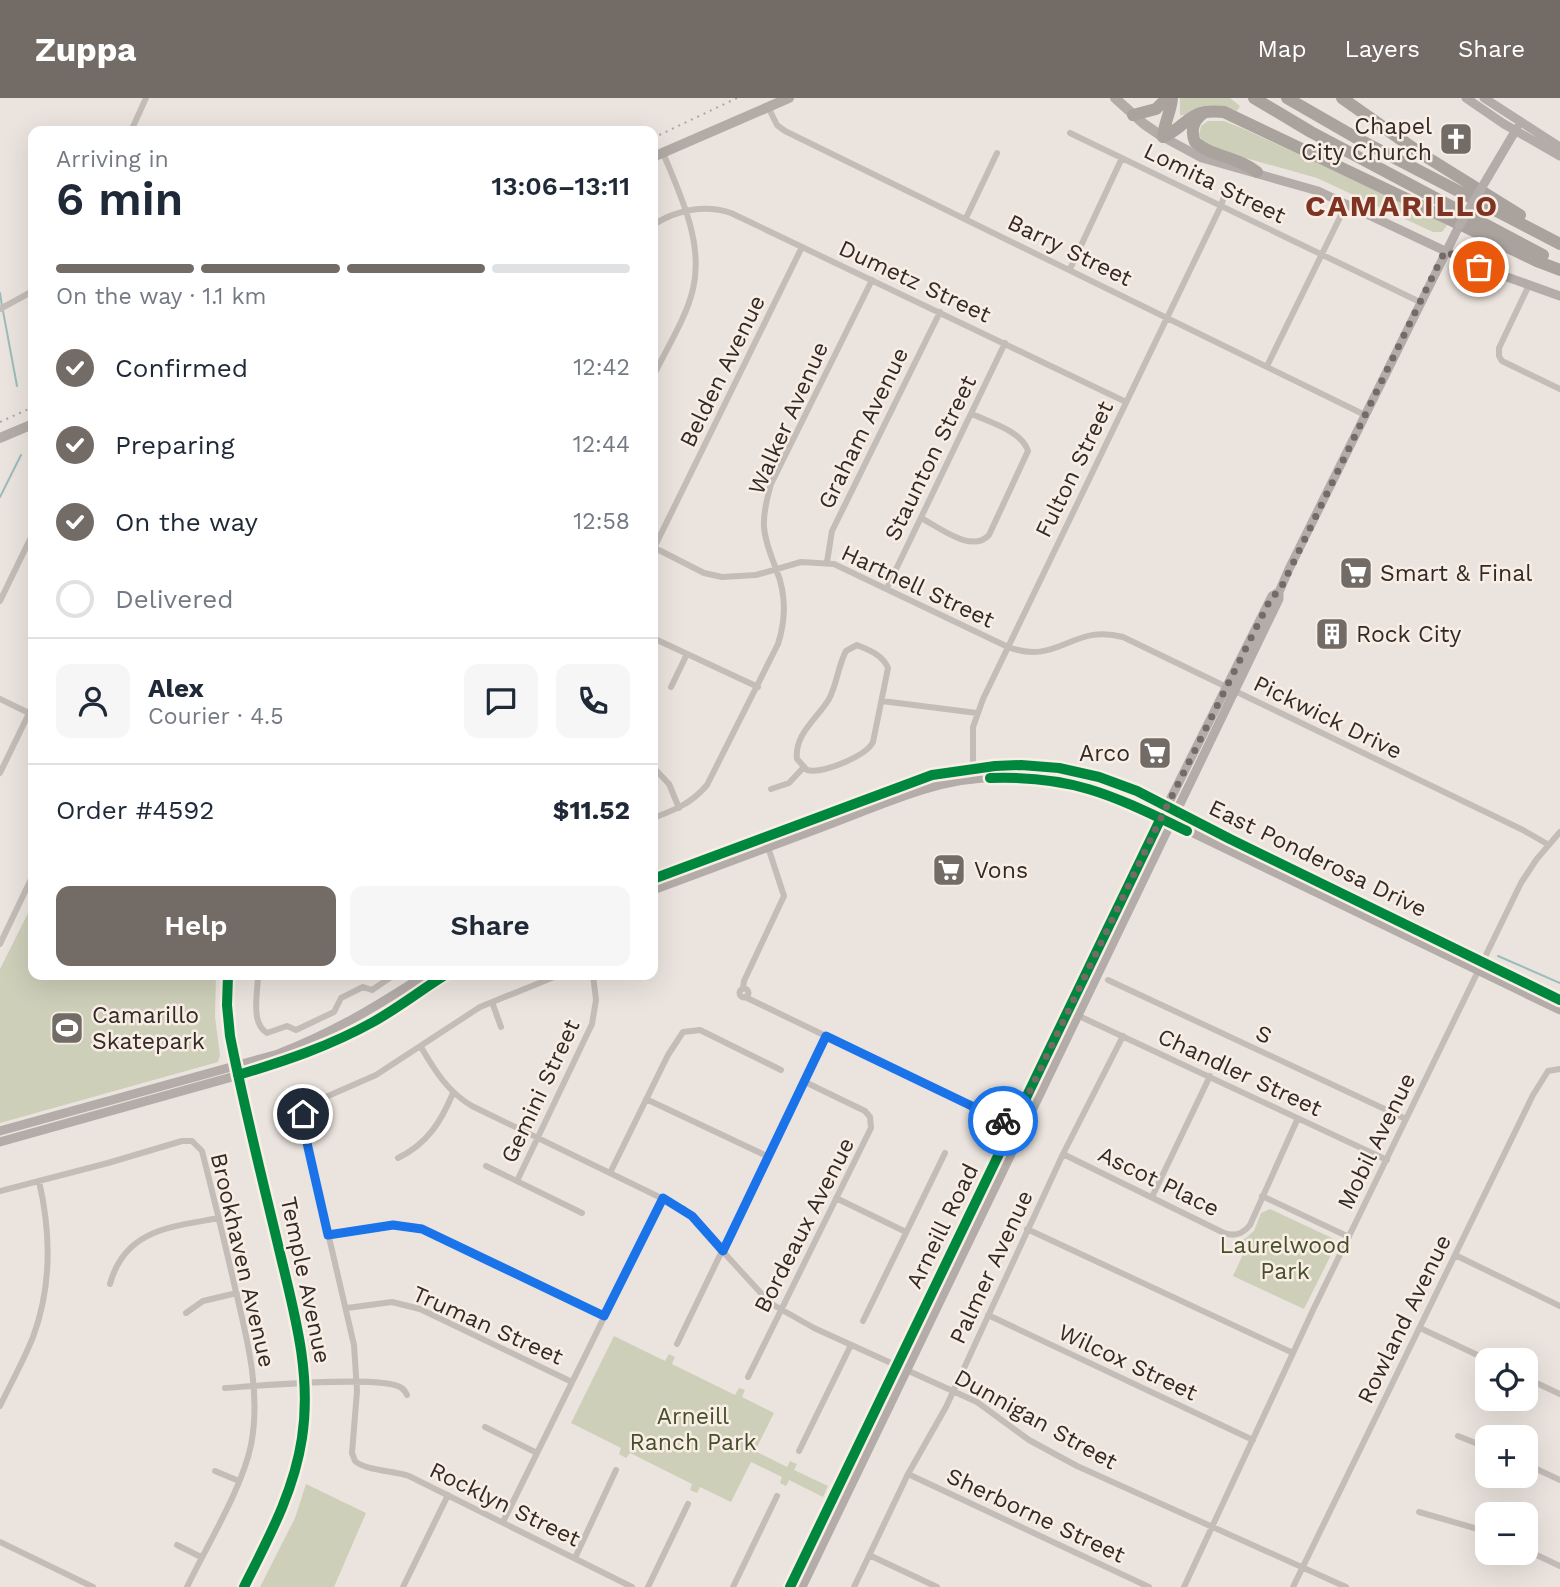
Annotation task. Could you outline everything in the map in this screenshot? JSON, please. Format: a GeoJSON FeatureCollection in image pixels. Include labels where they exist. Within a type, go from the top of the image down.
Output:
{"type":"FeatureCollection","features":[{"type":"Feature","properties":{"kind":"highway"},"geometry":{"type":"LineString","coordinates":[[1133,115],[1156,109],[1170,98]]}},
{"type":"Feature","properties":{"kind":"highway"},"geometry":{"type":"LineString","coordinates":[[1170,98],[1170,113],[1163,126],[1163,137],[1174,132],[1189,117],[1207,111],[1223,112],[1539,262],[1560,267]]}},
{"type":"Feature","properties":{"kind":"highway"},"geometry":{"type":"LineString","coordinates":[[1254,98],[1311,132],[1560,267]]}},
{"type":"Feature","properties":{"kind":"highway"},"geometry":{"type":"LineString","coordinates":[[1287,98],[1360,140],[1560,243]]}},
{"type":"Feature","properties":{"kind":"highway"},"geometry":{"type":"LineString","coordinates":[[1342,98],[1420,153],[1560,243]]}},
{"type":"Feature","properties":{"kind":"highway"},"geometry":{"type":"LineString","coordinates":[[1207,111],[1199,116],[1194,124],[1192,133],[1195,142],[1208,150],[1248,164],[1257,172]]}},
{"type":"Feature","properties":{"kind":"main road"},"geometry":{"type":"LineString","coordinates":[[658,155],[789,98]]}},
{"type":"Feature","properties":{"kind":"main road"},"geometry":{"type":"LineString","coordinates":[[1115,98],[1163,137],[1202,158],[1311,188],[1445,251],[1560,296]]}},
{"type":"Feature","properties":{"kind":"main road"},"geometry":{"type":"LineString","coordinates":[[1466,98],[1487,102],[1560,153]]}},
{"type":"Feature","properties":{"kind":"main road","name":"Arneill Road"},"geometry":{"type":"LineString","coordinates":[[790,1587],[1079,1016],[1171,823],[1272,596],[1279,592],[1445,251],[1518,126]]}},
{"type":"Feature","properties":{"kind":"main road"},"geometry":{"type":"LineString","coordinates":[[0,438],[28,426]]}},
{"type":"Feature","properties":{"kind":"main road","name":"Arneill Road"},"geometry":{"type":"LineString","coordinates":[[802,1587],[1013,1126],[1161,818],[1231,690]]}},
{"type":"Feature","properties":{"kind":"main road","name":"East Ponderosa Drive"},"geometry":{"type":"LineString","coordinates":[[658,877],[919,779],[973,768],[1021,765],[1074,770],[1137,791],[1560,1010]]}},
{"type":"Feature","properties":{"kind":"main road"},"geometry":{"type":"LineString","coordinates":[[1021,777],[1029,770],[1042,771],[1045,768]]}},
{"type":"Feature","properties":{"kind":"main road","name":"East Ponderosa Drive"},"geometry":{"type":"LineString","coordinates":[[658,888],[930,788],[974,779],[1021,777],[1053,780],[1095,789],[1481,967],[1560,1000]]}},
{"type":"Feature","properties":{"kind":"main road","name":"Temple Avenue"},"geometry":{"type":"LineString","coordinates":[[228,980],[228,1018],[237,1070],[297,1322],[306,1384],[302,1439],[293,1478],[276,1521],[244,1587]]}},
{"type":"Feature","properties":{"kind":"main road"},"geometry":{"type":"LineString","coordinates":[[0,1142],[237,1070],[318,1038],[362,1016],[417,980]]}},
{"type":"Feature","properties":{"kind":"main road"},"geometry":{"type":"LineString","coordinates":[[0,1131],[315,1051],[352,1034],[437,980]]}},
{"type":"Feature","properties":{"kind":"street"},"geometry":{"type":"LineString","coordinates":[[133,126],[146,98]]}},
{"type":"Feature","properties":{"kind":"street","name":"Barry Street"},"geometry":{"type":"LineString","coordinates":[[768,107],[777,125],[785,131],[1365,415]]}},
{"type":"Feature","properties":{"kind":"street","name":"Lomita Street"},"geometry":{"type":"LineString","coordinates":[[1070,133],[1420,302]]}},
{"type":"Feature","properties":{"kind":"street"},"geometry":{"type":"LineString","coordinates":[[966,219],[997,153]]}},
{"type":"Feature","properties":{"kind":"street"},"geometry":{"type":"LineString","coordinates":[[658,155],[686,212],[694,246],[694,285],[658,366]]}},
{"type":"Feature","properties":{"kind":"street"},"geometry":{"type":"LineString","coordinates":[[1070,269],[1122,158]]}},
{"type":"Feature","properties":{"kind":"street","name":"Fulton Street"},"geometry":{"type":"LineString","coordinates":[[973,768],[972,736],[977,713],[1221,206],[1226,190]]}},
{"type":"Feature","properties":{"kind":"street"},"geometry":{"type":"LineString","coordinates":[[1267,366],[1347,203]]}},
{"type":"Feature","properties":{"kind":"street","name":"Dumetz Street"},"geometry":{"type":"LineString","coordinates":[[658,222],[686,212],[711,208],[726,211],[1126,402]]}},
{"type":"Feature","properties":{"kind":"street","name":"Belden Avenue"},"geometry":{"type":"LineString","coordinates":[[658,538],[802,247]]}},
{"type":"Feature","properties":{"kind":"street","name":"Walker Avenue"},"geometry":{"type":"LineString","coordinates":[[658,816],[679,808],[699,795],[713,777],[778,644],[783,622],[782,590],[764,529],[769,491],[872,280]]}},
{"type":"Feature","properties":{"kind":"street"},"geometry":{"type":"LineString","coordinates":[[1529,285],[1499,348],[1499,356],[1502,361],[1560,389]]}},
{"type":"Feature","properties":{"kind":"street"},"geometry":{"type":"LineString","coordinates":[[0,309],[28,294]]}},
{"type":"Feature","properties":{"kind":"street","name":"Graham Avenue"},"geometry":{"type":"LineString","coordinates":[[827,562],[832,531],[940,312]]}},
{"type":"Feature","properties":{"kind":"street","name":"Staunton Street"},"geometry":{"type":"LineString","coordinates":[[887,589],[1005,343]]}},
{"type":"Feature","properties":{"kind":"street"},"geometry":{"type":"LineString","coordinates":[[921,518],[971,543],[981,542],[989,535],[1028,451],[1017,436],[972,414]]}},
{"type":"Feature","properties":{"kind":"street"},"geometry":{"type":"LineString","coordinates":[[0,601],[28,543]]}},
{"type":"Feature","properties":{"kind":"street","name":"Hartnell Street"},"geometry":{"type":"LineString","coordinates":[[658,550],[704,573],[722,577],[746,577],[802,562],[827,562],[1008,647]]}},
{"type":"Feature","properties":{"kind":"street","name":"Pickwick Drive"},"geometry":{"type":"LineString","coordinates":[[1008,647],[1025,652],[1042,652],[1058,648],[1087,634],[1123,637],[1549,845]]}},
{"type":"Feature","properties":{"kind":"street"},"geometry":{"type":"LineString","coordinates":[[658,640],[758,687]]}},
{"type":"Feature","properties":{"kind":"street"},"geometry":{"type":"LineString","coordinates":[[857,645],[885,660],[888,668],[873,742],[865,752],[820,771],[803,768],[797,759],[797,748],[804,732],[832,693],[844,654],[857,645]]}},
{"type":"Feature","properties":{"kind":"street"},"geometry":{"type":"LineString","coordinates":[[671,687],[687,654]]}},
{"type":"Feature","properties":{"kind":"street"},"geometry":{"type":"LineString","coordinates":[[0,699],[28,713]]}},
{"type":"Feature","properties":{"kind":"street"},"geometry":{"type":"LineString","coordinates":[[882,701],[977,713]]}},
{"type":"Feature","properties":{"kind":"street"},"geometry":{"type":"LineString","coordinates":[[0,773],[28,720]]}},
{"type":"Feature","properties":{"kind":"street"},"geometry":{"type":"LineString","coordinates":[[771,789],[789,783],[803,768]]}},
{"type":"Feature","properties":{"kind":"street"},"geometry":{"type":"LineString","coordinates":[[658,773],[669,784],[679,808]]}},
{"type":"Feature","properties":{"kind":"street","name":"Mobil Avenue"},"geometry":{"type":"LineString","coordinates":[[1184,1587],[1293,1353],[1521,883],[1560,832]]}},
{"type":"Feature","properties":{"kind":"street"},"geometry":{"type":"LineString","coordinates":[[768,847],[784,896],[783,903],[744,981],[743,989],[748,992],[745,997],[1023,1131]]}},
{"type":"Feature","properties":{"kind":"street"},"geometry":{"type":"LineString","coordinates":[[0,944],[28,885]]}},
{"type":"Feature","properties":{"kind":"street"},"geometry":{"type":"LineString","coordinates":[[258,980],[258,1022],[262,1031],[267,1033],[287,1026],[296,1030],[334,1012],[341,998],[363,987],[372,990],[387,980]]}},
{"type":"Feature","properties":{"kind":"street"},"geometry":{"type":"LineString","coordinates":[[357,1382],[347,1308],[302,1121],[303,1114],[312,1103],[364,1081],[460,1019],[492,1002],[547,980]]}},
{"type":"Feature","properties":{"kind":"street","name":"Gemini Street"},"geometry":{"type":"LineString","coordinates":[[517,1181],[592,1024],[596,1000],[594,980]]}},
{"type":"Feature","properties":{"kind":"street","name":"S"},"geometry":{"type":"LineString","coordinates":[[1108,980],[1406,1119]]}},
{"type":"Feature","properties":{"kind":"street"},"geometry":{"type":"LineString","coordinates":[[492,1002],[501,1027]]}},
{"type":"Feature","properties":{"kind":"street","name":"Chandler Street"},"geometry":{"type":"LineString","coordinates":[[1079,1016],[1387,1160]]}},
{"type":"Feature","properties":{"kind":"street"},"geometry":{"type":"LineString","coordinates":[[610,1173],[679,1036],[688,1030],[700,1030],[781,1070]]}},
{"type":"Feature","properties":{"kind":"street"},"geometry":{"type":"LineString","coordinates":[[677,1344],[826,1036]]}},
{"type":"Feature","properties":{"kind":"street","name":"Palmer Avenue"},"geometry":{"type":"LineString","coordinates":[[854,1587],[908,1474],[953,1391],[1027,1229],[1123,1036]]}},
{"type":"Feature","properties":{"kind":"street","name":"Dunnigan Street"},"geometry":{"type":"LineString","coordinates":[[421,1046],[436,1072],[453,1093],[488,1115],[663,1198],[692,1216],[770,1303],[780,1310],[988,1408],[1029,1440],[1077,1466],[1346,1587]]}},
{"type":"Feature","properties":{"kind":"street","name":"Rowland Avenue"},"geometry":{"type":"LineString","coordinates":[[1293,1587],[1533,1095],[1543,1077],[1551,1070],[1560,1069]]}},
{"type":"Feature","properties":{"kind":"street"},"geometry":{"type":"LineString","coordinates":[[1152,1197],[1210,1076]]}},
{"type":"Feature","properties":{"kind":"street","name":"Bordeaux Avenue"},"geometry":{"type":"LineString","coordinates":[[748,1377],[868,1135],[871,1121],[861,1108],[805,1082]]}},
{"type":"Feature","properties":{"kind":"street"},"geometry":{"type":"LineString","coordinates":[[398,1158],[428,1137],[440,1121],[453,1093]]}},
{"type":"Feature","properties":{"kind":"street"},"geometry":{"type":"LineString","coordinates":[[646,1099],[769,1157]]}},
{"type":"Feature","properties":{"kind":"street"},"geometry":{"type":"LineString","coordinates":[[1298,1118],[1262,1196],[1349,1237]]}},
{"type":"Feature","properties":{"kind":"street","name":"Brookhaven Avenue"},"geometry":{"type":"LineString","coordinates":[[38,1181],[182,1140],[192,1141],[202,1151],[237,1293],[251,1358],[254,1387],[251,1446],[239,1481],[187,1587]]}},
{"type":"Feature","properties":{"kind":"street"},"geometry":{"type":"LineString","coordinates":[[863,1321],[945,1153]]}},
{"type":"Feature","properties":{"kind":"street","name":"Ascot Place"},"geometry":{"type":"LineString","coordinates":[[1063,1154],[1224,1233],[1241,1233],[1250,1225],[1262,1196]]}},
{"type":"Feature","properties":{"kind":"street"},"geometry":{"type":"LineString","coordinates":[[486,1166],[582,1213]]}},
{"type":"Feature","properties":{"kind":"street"},"geometry":{"type":"LineString","coordinates":[[0,1191],[38,1181],[48,1235],[45,1291],[32,1340],[0,1406]]}},
{"type":"Feature","properties":{"kind":"street"},"geometry":{"type":"LineString","coordinates":[[503,1522],[663,1198]]}},
{"type":"Feature","properties":{"kind":"street"},"geometry":{"type":"LineString","coordinates":[[836,1198],[906,1232]]}},
{"type":"Feature","properties":{"kind":"street"},"geometry":{"type":"LineString","coordinates":[[110,1284],[119,1260],[139,1239],[159,1230],[219,1218]]}},
{"type":"Feature","properties":{"kind":"street"},"geometry":{"type":"LineString","coordinates":[[328,1235],[393,1225],[422,1229],[604,1316]]}},
{"type":"Feature","properties":{"kind":"street"},"geometry":{"type":"LineString","coordinates":[[1027,1229],[1293,1353]]}},
{"type":"Feature","properties":{"kind":"street"},"geometry":{"type":"LineString","coordinates":[[1455,1255],[1560,1306]]}},
{"type":"Feature","properties":{"kind":"street"},"geometry":{"type":"LineString","coordinates":[[186,1313],[199,1303],[237,1293]]}},
{"type":"Feature","properties":{"kind":"street","name":"Truman Street"},"geometry":{"type":"LineString","coordinates":[[347,1308],[392,1302],[420,1309],[572,1382]]}},
{"type":"Feature","properties":{"kind":"street","name":"Wilcox Street"},"geometry":{"type":"LineString","coordinates":[[988,1315],[1253,1440]]}},
{"type":"Feature","properties":{"kind":"street"},"geometry":{"type":"LineString","coordinates":[[1420,1328],[1475,1354]]}},
{"type":"Feature","properties":{"kind":"street"},"geometry":{"type":"LineString","coordinates":[[799,1451],[850,1345]]}},
{"type":"Feature","properties":{"kind":"street"},"geometry":{"type":"LineString","coordinates":[[225,1388],[357,1382],[396,1385],[403,1388],[407,1395]]}},
{"type":"Feature","properties":{"kind":"street","name":"Rocklyn Street"},"geometry":{"type":"LineString","coordinates":[[357,1382],[352,1453],[359,1465],[401,1473],[632,1587]]}},
{"type":"Feature","properties":{"kind":"street"},"geometry":{"type":"LineString","coordinates":[[1538,1384],[1560,1394]]}},
{"type":"Feature","properties":{"kind":"street"},"geometry":{"type":"LineString","coordinates":[[485,1427],[537,1453]]}},
{"type":"Feature","properties":{"kind":"street"},"geometry":{"type":"LineString","coordinates":[[1458,1436],[1475,1443]]}},
{"type":"Feature","properties":{"kind":"street"},"geometry":{"type":"LineString","coordinates":[[575,1558],[616,1470]]}},
{"type":"Feature","properties":{"kind":"street"},"geometry":{"type":"LineString","coordinates":[[1538,1470],[1560,1480]]}},
{"type":"Feature","properties":{"kind":"street"},"geometry":{"type":"LineString","coordinates":[[215,1471],[239,1481]]}},
{"type":"Feature","properties":{"kind":"street","name":"Sherborne Street"},"geometry":{"type":"LineString","coordinates":[[908,1474],[1149,1587]]}},
{"type":"Feature","properties":{"kind":"street"},"geometry":{"type":"LineString","coordinates":[[403,1587],[448,1495]]}},
{"type":"Feature","properties":{"kind":"street"},"geometry":{"type":"LineString","coordinates":[[733,1587],[777,1496]]}},
{"type":"Feature","properties":{"kind":"street"},"geometry":{"type":"LineString","coordinates":[[648,1587],[688,1504]]}},
{"type":"Feature","properties":{"kind":"street"},"geometry":{"type":"LineString","coordinates":[[1419,1512],[1475,1528]]}},
{"type":"Feature","properties":{"kind":"street"},"geometry":{"type":"LineString","coordinates":[[0,1542],[93,1587]]}},
{"type":"Feature","properties":{"kind":"street"},"geometry":{"type":"LineString","coordinates":[[177,1545],[201,1557]]}},
{"type":"Feature","properties":{"kind":"street"},"geometry":{"type":"LineString","coordinates":[[869,1555],[937,1587]]}},
{"type":"Feature","properties":{"kind":"street"},"geometry":{"type":"LineString","coordinates":[[1538,1556],[1560,1566]]}},
{"type":"Feature","properties":{"kind":"green space"},"geometry":{"type":"Polygon","coordinates":[[[1180,98],[1230,98],[1240,106],[1237,111],[1210,106],[1180,115],[1180,98]]]}},
{"type":"Feature","properties":{"kind":"green space"},"geometry":{"type":"Polygon","coordinates":[[[1208,121],[1224,121],[1244,129],[1448,224],[1442,232],[1433,232],[1317,178],[1206,147],[1199,135],[1201,126],[1208,121]]]}},
{"type":"Feature","properties":{"kind":"green space"},"geometry":{"type":"Polygon","coordinates":[[[28,913],[28,980],[216,980],[215,1017],[220,1055],[218,1062],[0,1123],[0,969],[28,913]]]}},
{"type":"Feature","properties":{"kind":"green space","name":"Laurelwood Park"},"geometry":{"type":"Polygon","coordinates":[[[1270,1209],[1332,1238],[1335,1247],[1304,1309],[1233,1276],[1245,1250],[1242,1241],[1254,1231],[1261,1213],[1270,1209]]]}},
{"type":"Feature","properties":{"kind":"green space","name":"Arneill Ranch Park"},"geometry":{"type":"Polygon","coordinates":[[[614,1336],[665,1361],[669,1354],[675,1357],[672,1364],[735,1395],[739,1388],[745,1390],[742,1397],[774,1413],[755,1451],[787,1467],[790,1461],[797,1464],[794,1470],[828,1486],[823,1497],[789,1480],[786,1486],[780,1483],[782,1477],[751,1462],[731,1502],[700,1487],[697,1493],[690,1490],[692,1484],[630,1453],[626,1458],[619,1454],[621,1448],[571,1423],[614,1336]]]}},
{"type":"Feature","properties":{"kind":"green space"},"geometry":{"type":"Polygon","coordinates":[[[306,1484],[366,1513],[334,1587],[260,1587],[295,1518],[306,1484]]]}},
{"type":"Feature","properties":{"kind":"waterway"},"geometry":{"type":"LineString","coordinates":[[0,293],[2,306]]}},
{"type":"Feature","properties":{"kind":"waterway"},"geometry":{"type":"LineString","coordinates":[[3,311],[17,386]]}},
{"type":"Feature","properties":{"kind":"waterway"},"geometry":{"type":"LineString","coordinates":[[0,497],[21,455]]}},
{"type":"Feature","properties":{"kind":"waterway"},"geometry":{"type":"LineString","coordinates":[[1498,956],[1560,983]]}},
{"type":"Feature","properties":{"kind":"railway"},"geometry":{"type":"LineString","coordinates":[[658,136],[737,98]]}},
{"type":"Feature","properties":{"kind":"railway"},"geometry":{"type":"LineString","coordinates":[[0,422],[28,409]]}},
{"type":"Feature","properties":{"kind":"cycle path"},"geometry":{"type":"LineString","coordinates":[[658,877],[932,775],[995,766],[1059,768],[1099,777],[1137,791],[1560,1000]]}},
{"type":"Feature","properties":{"kind":"cycle path"},"geometry":{"type":"LineString","coordinates":[[990,778],[1046,780],[1093,790],[1187,831]]}},
{"type":"Feature","properties":{"kind":"cycle path"},"geometry":{"type":"LineString","coordinates":[[790,1587],[1161,818]]}},
{"type":"Feature","properties":{"kind":"cycle path"},"geometry":{"type":"LineString","coordinates":[[228,980],[230,1036],[296,1319],[305,1390],[302,1438],[293,1477],[279,1515],[244,1587]]}},
{"type":"Feature","properties":{"kind":"cycle path"},"geometry":{"type":"LineString","coordinates":[[238,1075],[307,1052],[357,1031],[438,980]]}},
{"type":"Feature","properties":{"kind":"way so far"},"geometry":{"type":"LineString","coordinates":[[1003,1121],[1013,1126],[1182,777],[1272,596],[1279,592],[1445,251],[1479,267]]}},
{"type":"Feature","properties":{"kind":"place","name":"Chapel City Church"},"geometry":{"type":"Point","coordinates":[1456,139]}},
{"type":"Feature","properties":{"kind":"place","name":"Smart & Final"},"geometry":{"type":"Point","coordinates":[1356,573]}},
{"type":"Feature","properties":{"kind":"place","name":"Rock City"},"geometry":{"type":"Point","coordinates":[1332,634]}},
{"type":"Feature","properties":{"kind":"place","name":"Arco"},"geometry":{"type":"Point","coordinates":[1155,753]}},
{"type":"Feature","properties":{"kind":"place","name":"Vons"},"geometry":{"type":"Point","coordinates":[949,870]}},
{"type":"Feature","properties":{"kind":"place","name":"Camarillo Skatepark"},"geometry":{"type":"Point","coordinates":[67,1028]}},
{"type":"Feature","properties":{"kind":"district","name":"CAMARILLO"},"geometry":{"type":"Point","coordinates":[1402,206]}},
{"type":"Feature","properties":{"kind":"route"},"geometry":{"type":"LineString","coordinates":[[303,1114],[302,1121],[328,1235],[393,1225],[422,1229],[604,1316],[663,1198],[692,1216],[723,1251],[826,1036],[1003,1121]]}}]}
